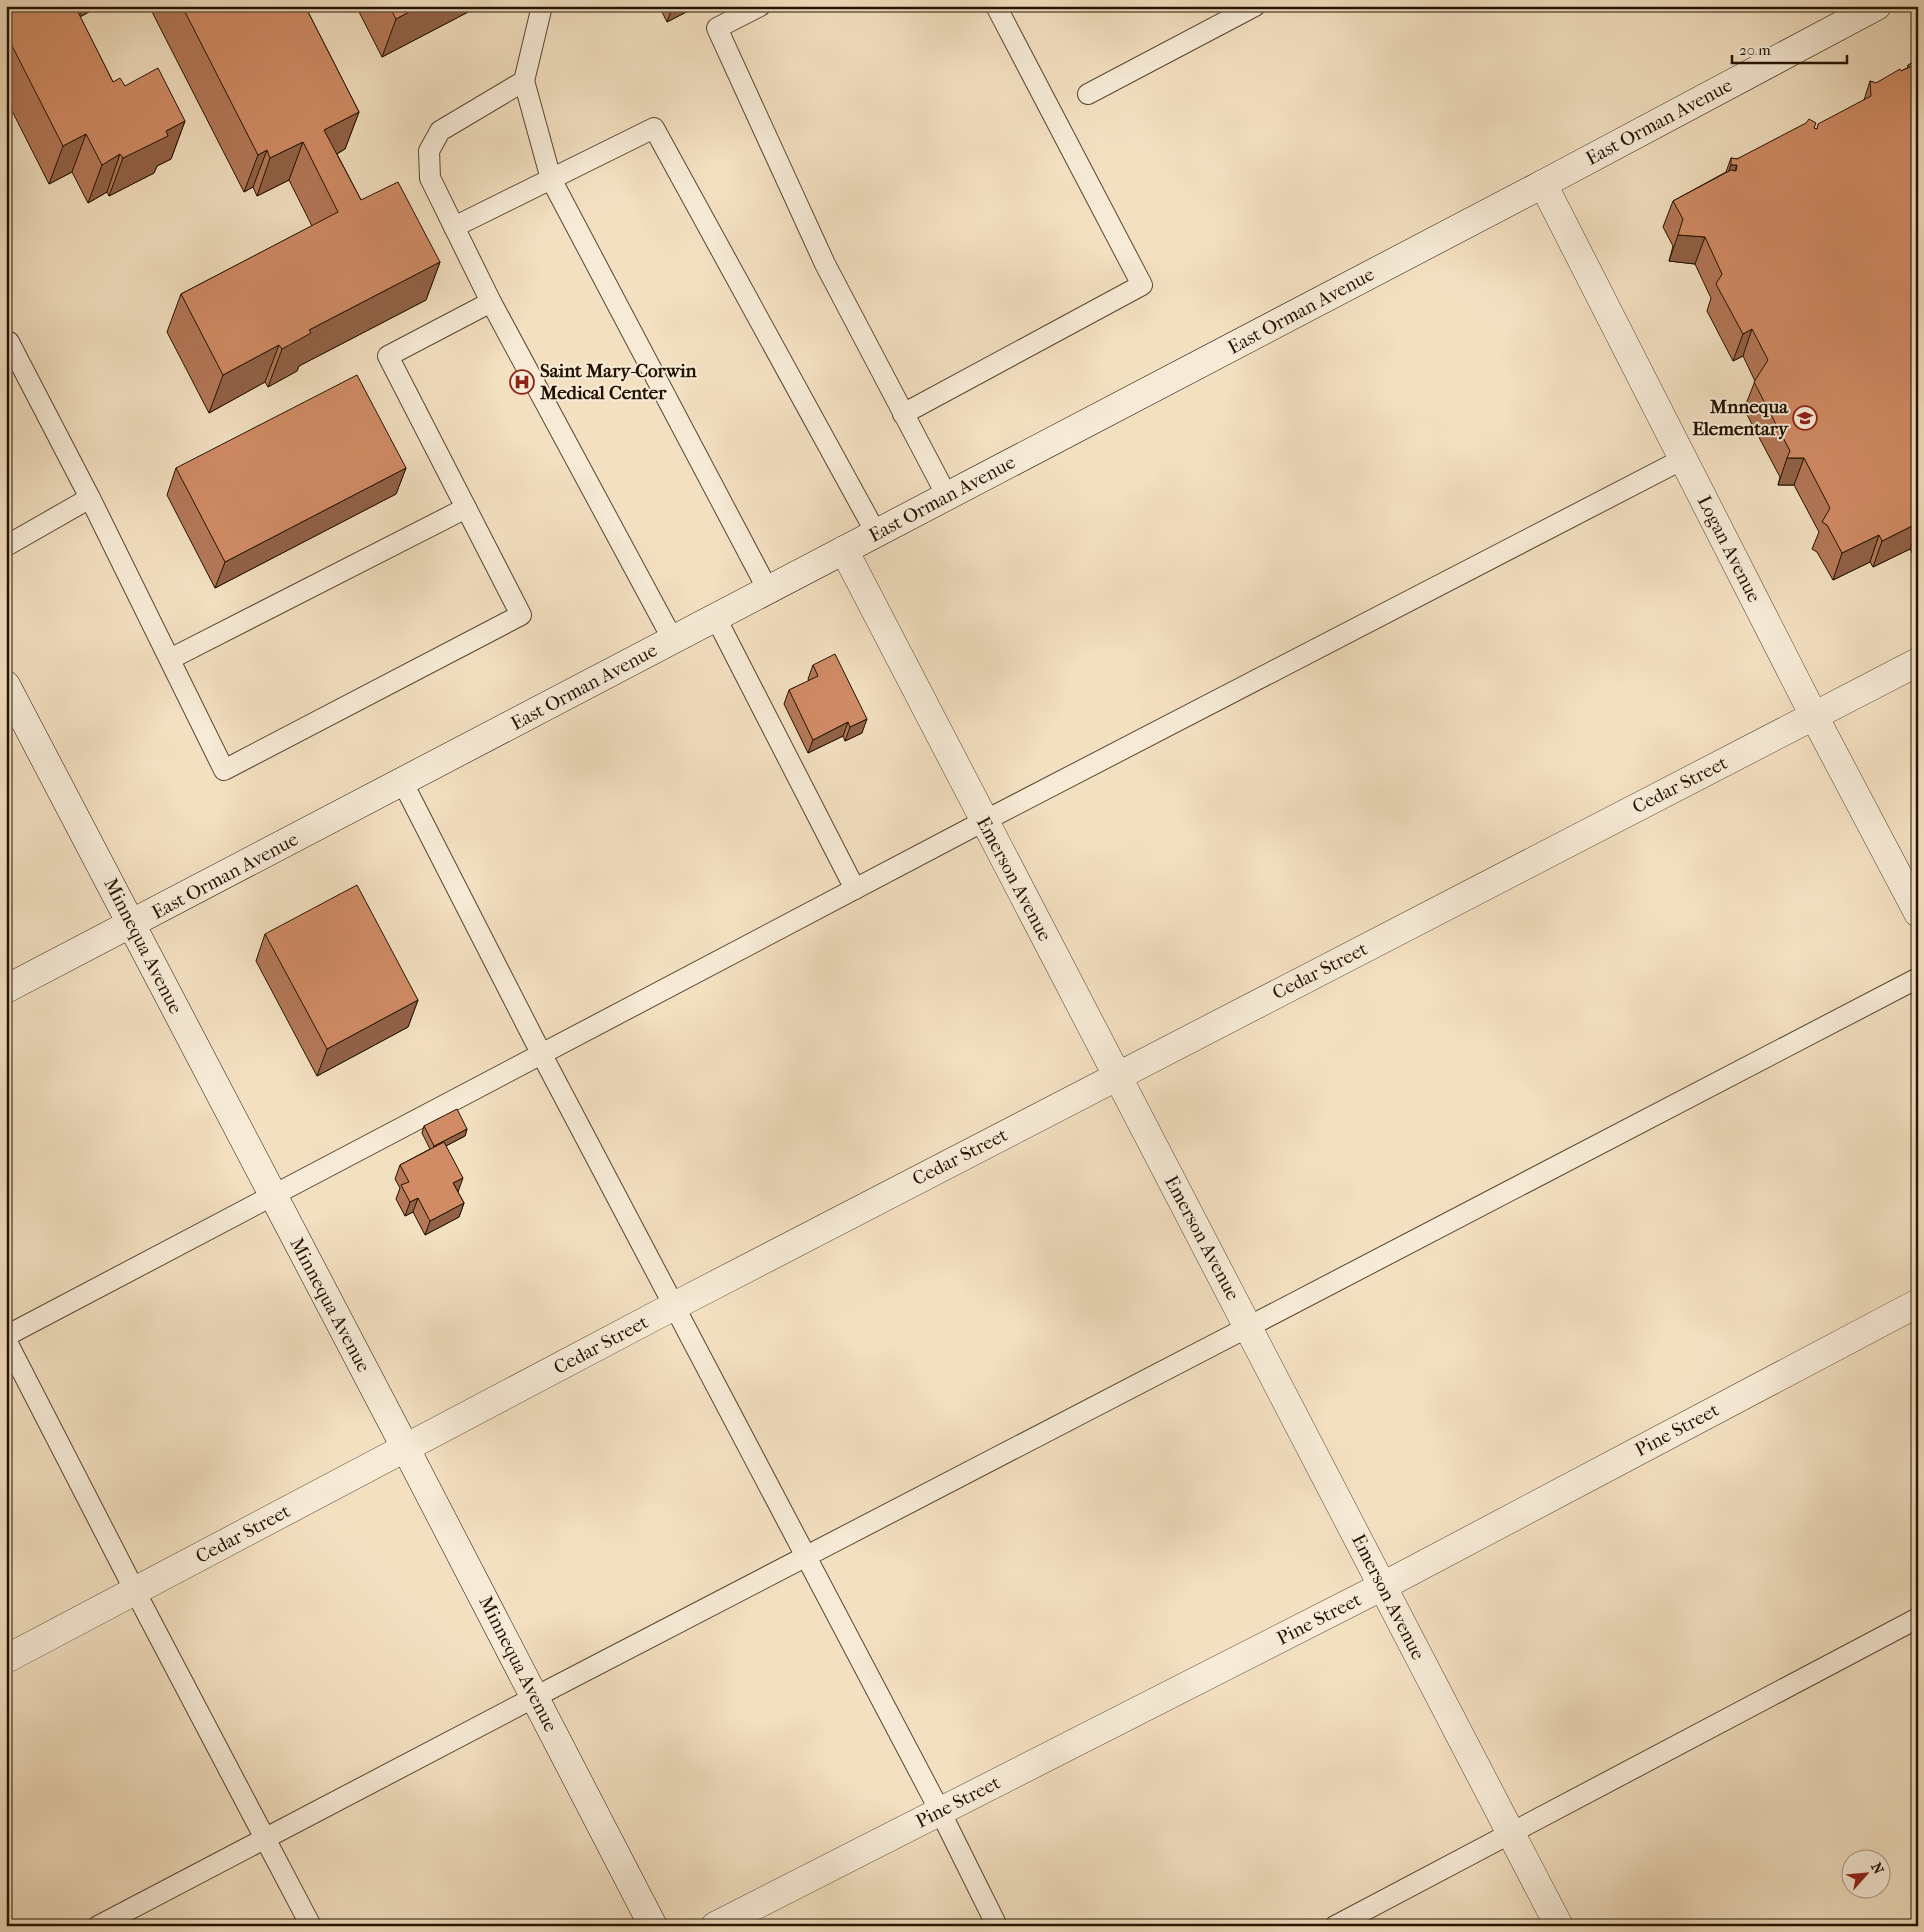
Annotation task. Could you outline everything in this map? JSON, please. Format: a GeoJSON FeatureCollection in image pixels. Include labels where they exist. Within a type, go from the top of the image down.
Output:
{"type":"FeatureCollection","features":[{"type":"Feature","properties":{"kind":"street","name":"East Orman Avenue"},"geometry":{"type":"LineString","coordinates":[[6,989],[1543,184],[1876,6]]}},
{"type":"Feature","properties":{"kind":"street","name":"Logan Avenue"},"geometry":{"type":"LineString","coordinates":[[1543,184],[1814,716],[1918,913]]}},
{"type":"Feature","properties":{"kind":"street","name":"Emerson Avenue"},"geometry":{"type":"LineString","coordinates":[[844,550],[1559,1926]]}},
{"type":"Feature","properties":{"kind":"street","name":"Cedar Street"},"geometry":{"type":"LineString","coordinates":[[6,1659],[674,1306],[1918,662]]}},
{"type":"Feature","properties":{"kind":"street","name":"Minnequa Avenue"},"geometry":{"type":"LineString","coordinates":[[6,686],[406,1449],[653,1926]]}},
{"type":"Feature","properties":{"kind":"street","name":"Pine Street"},"geometry":{"type":"LineString","coordinates":[[715,1926],[1383,1586],[1918,1303]]}},
{"type":"Feature","properties":{"kind":"lane"},"geometry":{"type":"LineString","coordinates":[[542,6],[524,81],[551,179],[768,590]]}},
{"type":"Feature","properties":{"kind":"lane"},"geometry":{"type":"LineString","coordinates":[[760,6],[717,28],[826,264],[947,496]]}},
{"type":"Feature","properties":{"kind":"lane"},"geometry":{"type":"LineString","coordinates":[[903,414],[1142,285],[996,6]]}},
{"type":"Feature","properties":{"kind":"lane"},"geometry":{"type":"LineString","coordinates":[[1088,94],[1255,6]]}},
{"type":"Feature","properties":{"kind":"lane"},"geometry":{"type":"LineString","coordinates":[[524,81],[440,132],[429,151],[430,178],[491,302],[674,640]]}},
{"type":"Feature","properties":{"kind":"lane"},"geometry":{"type":"LineString","coordinates":[[454,227],[654,128],[876,533]]}},
{"type":"Feature","properties":{"kind":"lane"},"geometry":{"type":"LineString","coordinates":[[10,342],[90,498],[224,770],[521,615],[388,356],[491,302]]}},
{"type":"Feature","properties":{"kind":"lane"},"geometry":{"type":"LineString","coordinates":[[312,1926],[135,1591],[6,1338],[984,821],[1683,459]]}},
{"type":"Feature","properties":{"kind":"lane"},"geometry":{"type":"LineString","coordinates":[[6,546],[90,498]]}},
{"type":"Feature","properties":{"kind":"lane"},"geometry":{"type":"LineString","coordinates":[[170,659],[466,508]]}},
{"type":"Feature","properties":{"kind":"lane"},"geometry":{"type":"LineString","coordinates":[[716,618],[856,889]]}},
{"type":"Feature","properties":{"kind":"lane"},"geometry":{"type":"LineString","coordinates":[[403,782],[542,1054],[940,1812],[997,1926]]}},
{"type":"Feature","properties":{"kind":"lane"},"geometry":{"type":"LineString","coordinates":[[98,1926],[805,1556],[1918,978]]}},
{"type":"Feature","properties":{"kind":"lane"},"geometry":{"type":"LineString","coordinates":[[1335,1926],[1918,1618]]}},
{"type":"Feature","properties":{"kind":"building"},"geometry":{"type":"Polygon","coordinates":[[[6,6],[75,6],[113,82],[120,78],[125,86],[158,68],[185,121],[166,131],[168,136],[123,158],[120,154],[102,165],[86,134],[63,146],[6,34],[6,6]]]}},
{"type":"Feature","properties":{"kind":"building"},"geometry":{"type":"Polygon","coordinates":[[[182,6],[305,6],[359,112],[324,130],[361,200],[398,182],[440,262],[309,330],[311,333],[282,349],[279,345],[223,375],[181,294],[338,212],[303,142],[270,158],[267,150],[258,155],[182,6]]]}},
{"type":"Feature","properties":{"kind":"building"},"geometry":{"type":"Polygon","coordinates":[[[389,6],[420,6],[396,19],[389,6]]]}},
{"type":"Feature","properties":{"kind":"building"},"geometry":{"type":"Polygon","coordinates":[[[1918,60],[1918,523],[1882,541],[1879,535],[1842,553],[1827,525],[1822,522],[1830,508],[1804,458],[1787,458],[1790,451],[1754,382],[1768,360],[1752,329],[1743,334],[1716,284],[1722,274],[1705,237],[1678,235],[1683,219],[1673,201],[1731,170],[1736,171],[1737,165],[1731,165],[1731,158],[1737,159],[1806,123],[1809,119],[1816,123],[1814,128],[1817,129],[1818,124],[1871,96],[1870,81],[1876,83],[1900,69],[1901,71],[1910,67],[1908,65],[1918,60]]]}},
{"type":"Feature","properties":{"kind":"building"},"geometry":{"type":"Polygon","coordinates":[[[357,375],[406,468],[225,562],[176,468],[357,375]]]}},
{"type":"Feature","properties":{"kind":"building"},"geometry":{"type":"Polygon","coordinates":[[[835,654],[867,719],[850,727],[848,722],[813,740],[789,690],[818,676],[813,665],[835,654]]]}},
{"type":"Feature","properties":{"kind":"building"},"geometry":{"type":"Polygon","coordinates":[[[357,885],[418,1000],[327,1049],[265,934],[357,885]]]}},
{"type":"Feature","properties":{"kind":"building"},"geometry":{"type":"Polygon","coordinates":[[[457,1109],[467,1129],[434,1146],[424,1126],[457,1109]]]}},
{"type":"Feature","properties":{"kind":"building"},"geometry":{"type":"Polygon","coordinates":[[[444,1142],[463,1178],[453,1183],[464,1203],[430,1221],[418,1198],[410,1202],[401,1185],[409,1182],[400,1165],[444,1142]]]}},
{"type":"Feature","properties":{"kind":"place","name":"Saint Mary-Corwin Medical Center"},"geometry":{"type":"Point","coordinates":[522,382]}},
{"type":"Feature","properties":{"kind":"place","name":"Mnnequa Elementary"},"geometry":{"type":"Point","coordinates":[1805,418]}}]}
